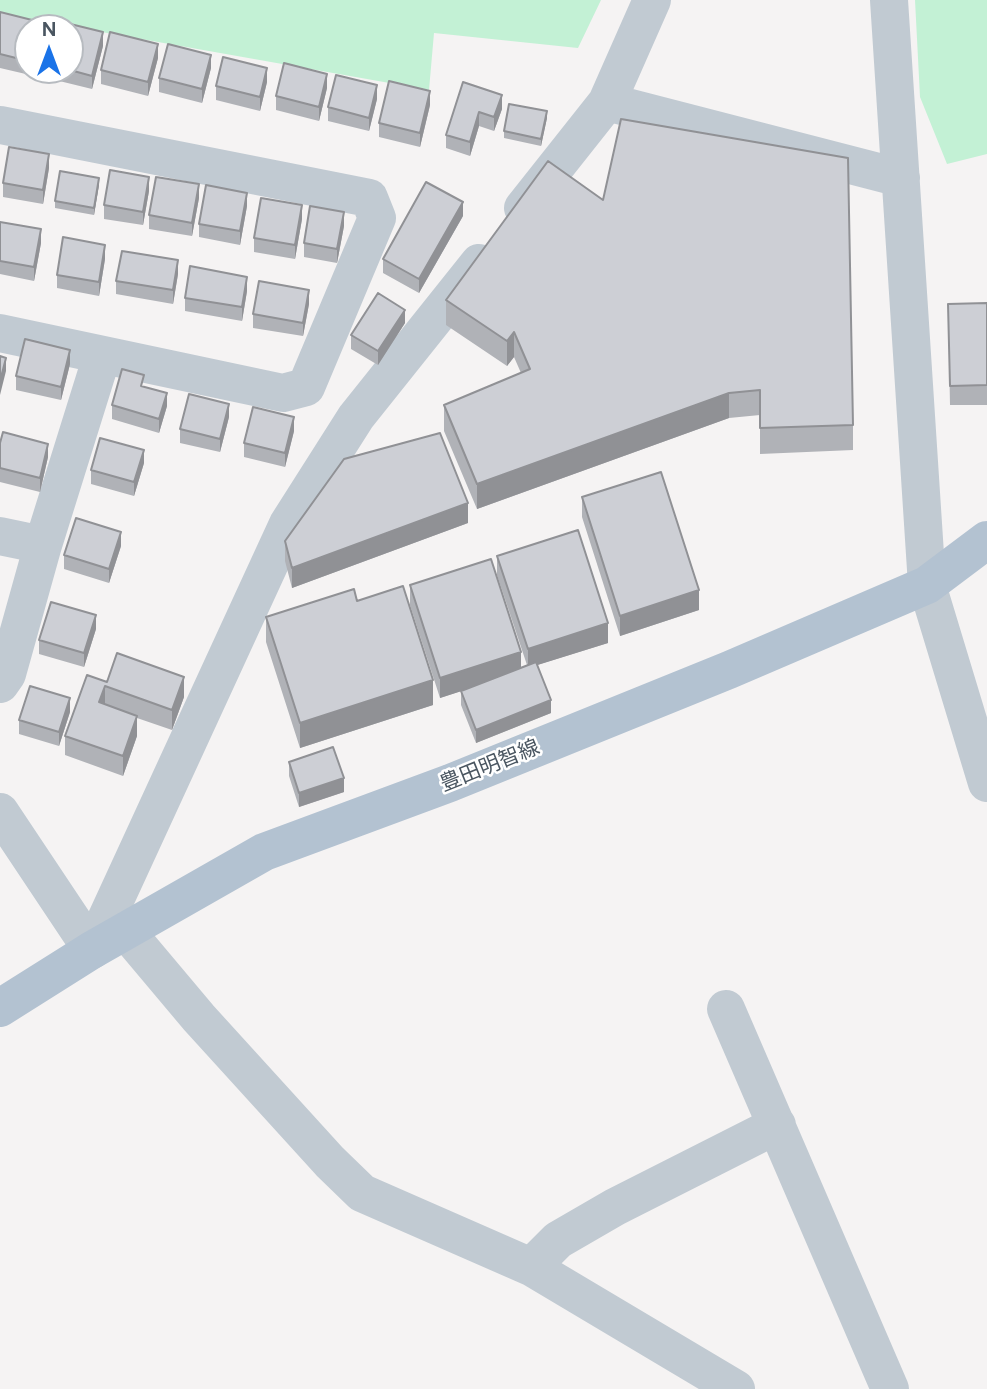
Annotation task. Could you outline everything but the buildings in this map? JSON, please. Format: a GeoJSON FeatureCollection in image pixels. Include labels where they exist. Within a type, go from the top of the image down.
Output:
{"type":"FeatureCollection","features":[{"type":"Feature","properties":{"kind":"main road","name":"豊田明智線"},"geometry":{"type":"LineString","coordinates":[[0,1008],[125,930],[264,852],[450,783],[729,670],[927,585],[987,540]]}},
{"type":"Feature","properties":{"kind":"street"},"geometry":{"type":"LineString","coordinates":[[92,950],[288,524],[356,417],[607,102],[652,0]]}},
{"type":"Feature","properties":{"kind":"street"},"geometry":{"type":"LineString","coordinates":[[889,0],[927,585],[987,783]]}},
{"type":"Feature","properties":{"kind":"street"},"geometry":{"type":"LineString","coordinates":[[607,102],[901,178]]}},
{"type":"Feature","properties":{"kind":"street"},"geometry":{"type":"LineString","coordinates":[[0,125],[369,198],[377,218],[306,387],[283,393],[0,333]]}},
{"type":"Feature","properties":{"kind":"street"},"geometry":{"type":"LineString","coordinates":[[0,684],[7,674],[43,545],[102,356]]}},
{"type":"Feature","properties":{"kind":"street"},"geometry":{"type":"LineString","coordinates":[[0,536],[43,545]]}},
{"type":"Feature","properties":{"kind":"street"},"geometry":{"type":"LineString","coordinates":[[0,812],[92,950]]}},
{"type":"Feature","properties":{"kind":"street"},"geometry":{"type":"LineString","coordinates":[[125,930],[199,1018],[330,1162],[362,1193],[531,1267],[736,1389]]}},
{"type":"Feature","properties":{"kind":"street"},"geometry":{"type":"LineString","coordinates":[[726,1009],[890,1389]]}},
{"type":"Feature","properties":{"kind":"street"},"geometry":{"type":"LineString","coordinates":[[531,1267],[558,1240],[615,1207],[777,1125]]}},
{"type":"Feature","properties":{"kind":"green space"},"geometry":{"type":"Polygon","coordinates":[[[0,0],[601,0],[578,48],[434,33],[429,90],[84,29],[84,14],[14,14],[14,16],[0,14],[0,0]]]}},
{"type":"Feature","properties":{"kind":"green space"},"geometry":{"type":"Polygon","coordinates":[[[915,0],[987,0],[987,154],[947,164],[920,97],[915,0]]]}}]}
